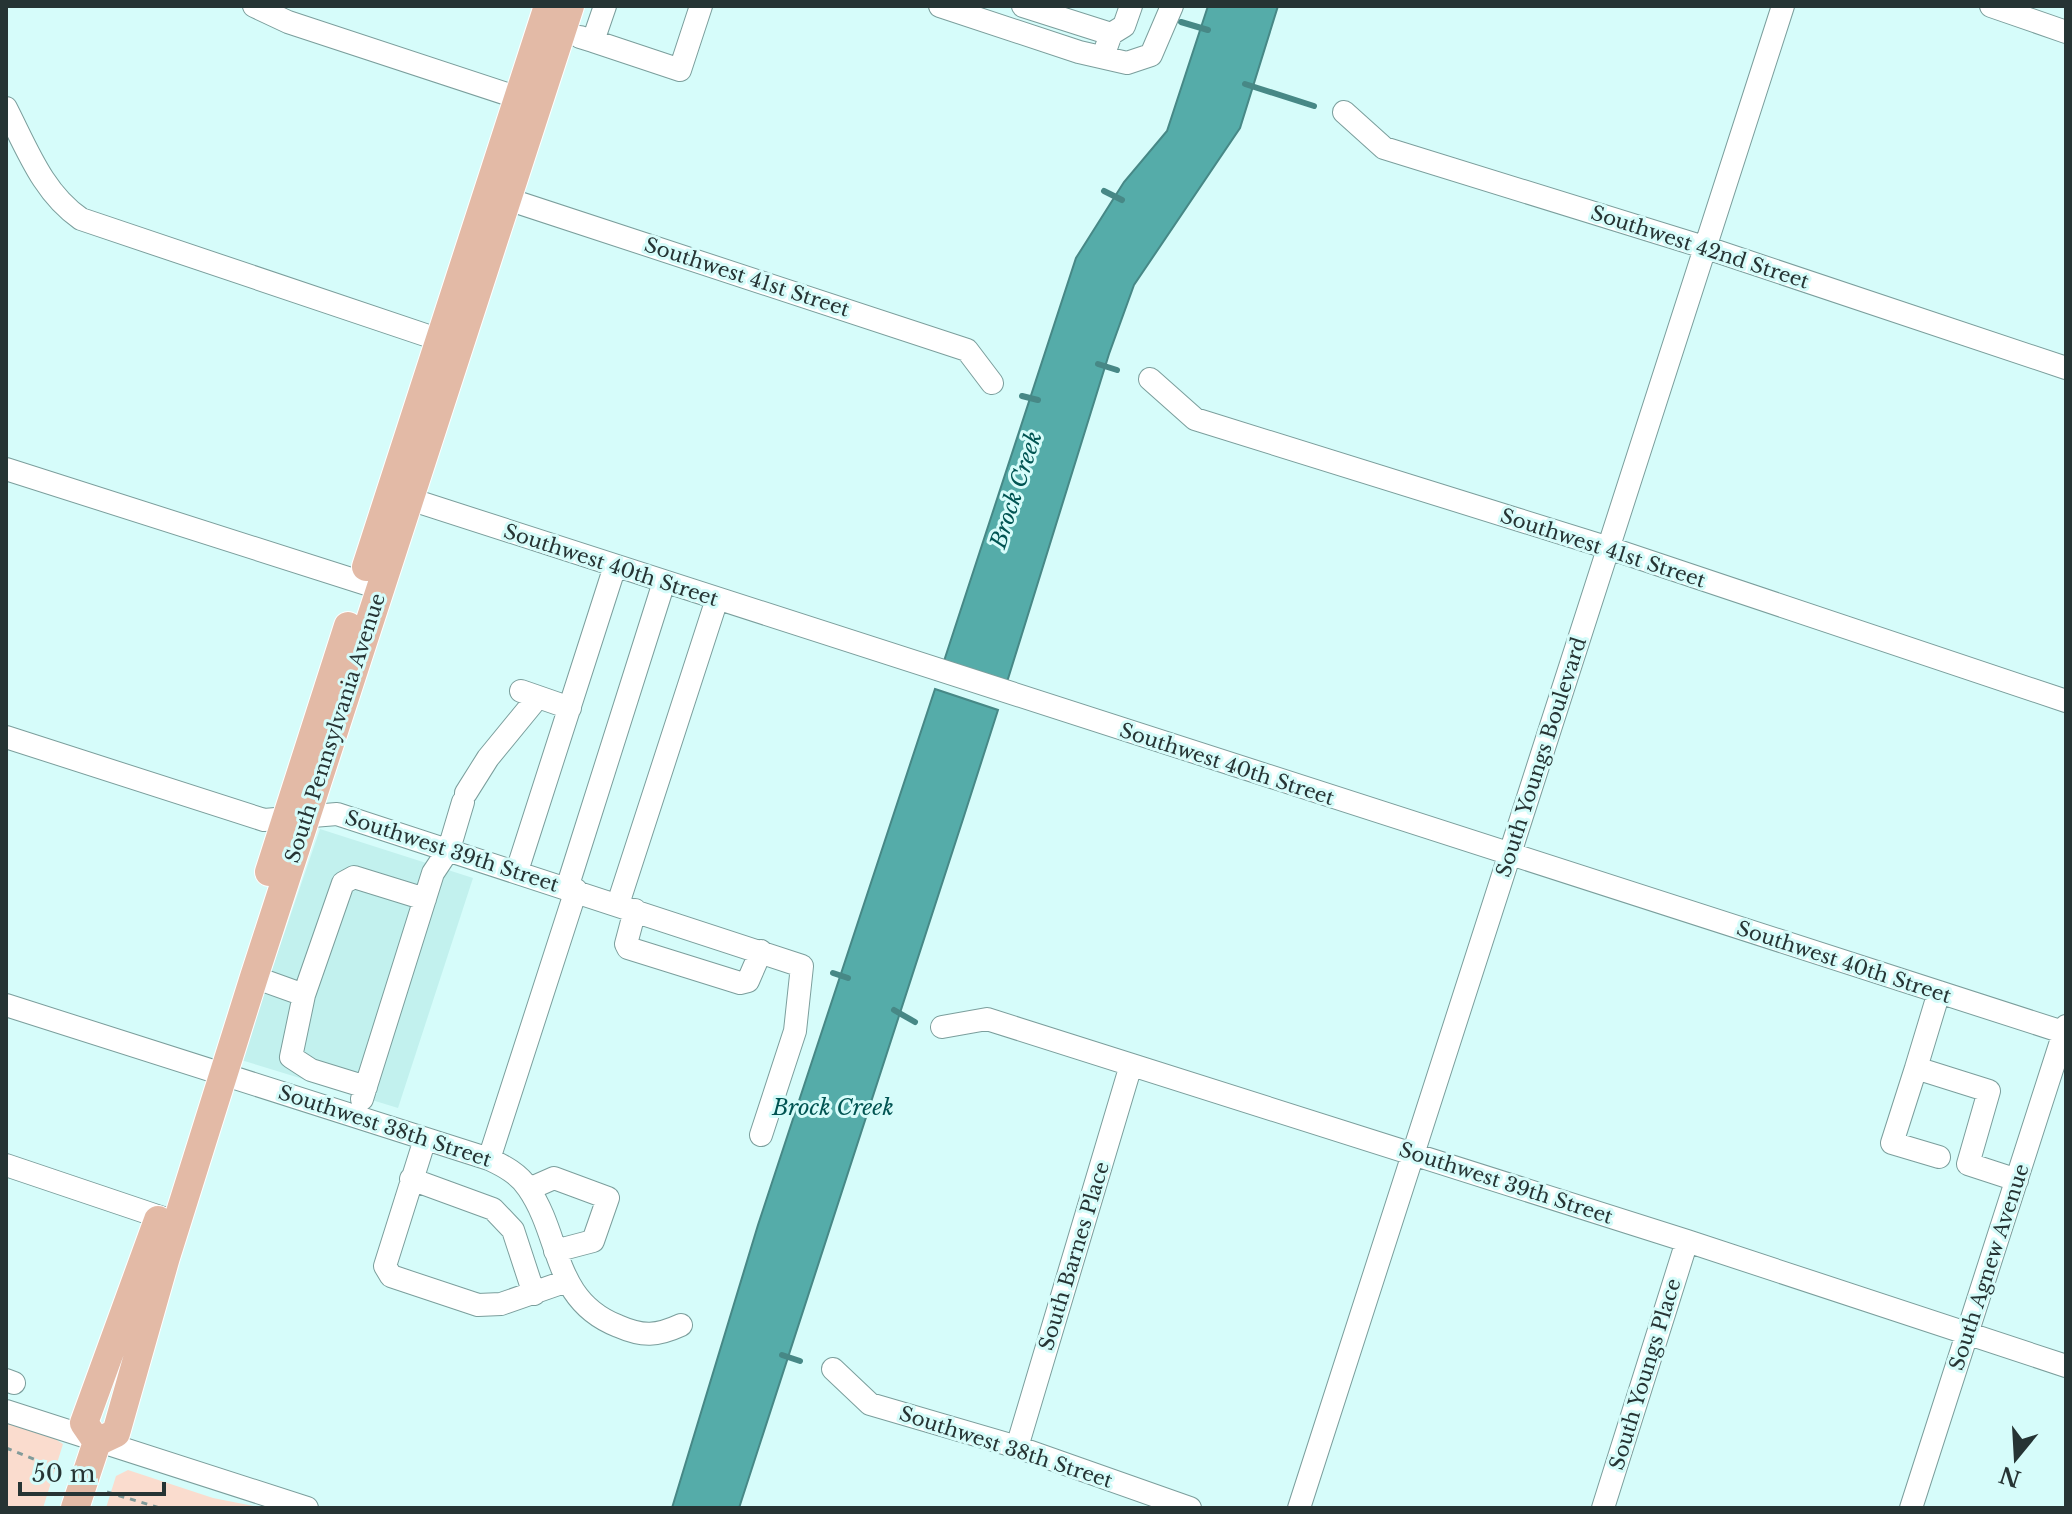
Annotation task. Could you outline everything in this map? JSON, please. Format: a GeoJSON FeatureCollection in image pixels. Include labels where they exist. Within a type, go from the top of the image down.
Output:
{"type":"FeatureCollection","features":[{"type":"Feature","properties":{"kind":"main road","name":"South Pennsylvania Avenue"},"geometry":{"type":"LineString","coordinates":[[496,195],[519,98],[560,14]]}},
{"type":"Feature","properties":{"kind":"main road","name":"South Pennsylvania Avenue"},"geometry":{"type":"LineString","coordinates":[[75,1508],[97,1442],[116,1433],[168,1220],[448,342],[560,14]]}},
{"type":"Feature","properties":{"kind":"main road","name":"South Pennsylvania Avenue"},"geometry":{"type":"LineString","coordinates":[[216,1072],[254,977],[297,817]]}},
{"type":"Feature","properties":{"kind":"street"},"geometry":{"type":"LineString","coordinates":[[254,6],[288,22],[519,98]]}},
{"type":"Feature","properties":{"kind":"street"},"geometry":{"type":"LineString","coordinates":[[593,41],[605,6]]}},
{"type":"Feature","properties":{"kind":"street"},"geometry":{"type":"LineString","coordinates":[[560,14],[593,41],[680,70],[701,6]]}},
{"type":"Feature","properties":{"kind":"street"},"geometry":{"type":"LineString","coordinates":[[940,6],[1127,63],[1151,55],[1172,6]]}},
{"type":"Feature","properties":{"kind":"street"},"geometry":{"type":"LineString","coordinates":[[1023,6],[1111,34]]}},
{"type":"Feature","properties":{"kind":"street"},"geometry":{"type":"LineString","coordinates":[[1103,58],[1111,34],[1124,26],[1131,6]]}},
{"type":"Feature","properties":{"kind":"street","name":"South Youngs Boulevard"},"geometry":{"type":"LineString","coordinates":[[1299,1508],[1416,1154],[1509,854],[1783,6]]}},
{"type":"Feature","properties":{"kind":"street"},"geometry":{"type":"LineString","coordinates":[[1991,6],[2066,32]]}},
{"type":"Feature","properties":{"kind":"street"},"geometry":{"type":"LineString","coordinates":[[6,108],[46,186],[62,206],[81,219],[448,342]]}},
{"type":"Feature","properties":{"kind":"street","name":"Southwest 42nd Street"},"geometry":{"type":"LineString","coordinates":[[1344,112],[1384,148],[1707,248],[2066,368]]}},
{"type":"Feature","properties":{"kind":"street","name":"Southwest 41st Street"},"geometry":{"type":"LineString","coordinates":[[496,195],[967,350],[992,383]]}},
{"type":"Feature","properties":{"kind":"street","name":"Southwest 41st Street"},"geometry":{"type":"LineString","coordinates":[[1150,379],[1195,419],[1609,548],[2066,701]]}},
{"type":"Feature","properties":{"kind":"street"},"geometry":{"type":"LineString","coordinates":[[6,469],[370,586]]}},
{"type":"Feature","properties":{"kind":"street","name":"Southwest 40th Street"},"geometry":{"type":"LineString","coordinates":[[399,496],[2065,1031]]}},
{"type":"Feature","properties":{"kind":"street"},"geometry":{"type":"LineString","coordinates":[[517,871],[615,566]]}},
{"type":"Feature","properties":{"kind":"street"},"geometry":{"type":"LineString","coordinates":[[489,1159],[664,582]]}},
{"type":"Feature","properties":{"kind":"street"},"geometry":{"type":"LineString","coordinates":[[717,599],[626,907],[626,944],[628,948],[740,983],[748,981],[761,951]]}},
{"type":"Feature","properties":{"kind":"street"},"geometry":{"type":"LineString","coordinates":[[356,1116],[433,873],[449,849],[465,798],[530,694],[570,708]]}},
{"type":"Feature","properties":{"kind":"street","name":"Southwest 39th Street"},"geometry":{"type":"LineString","coordinates":[[6,737],[264,820],[337,814],[802,966],[795,1031],[761,1135]]}},
{"type":"Feature","properties":{"kind":"street"},"geometry":{"type":"LineString","coordinates":[[366,1087],[311,1070],[291,1057],[304,995],[343,883],[354,877],[425,899]]}},
{"type":"Feature","properties":{"kind":"street"},"geometry":{"type":"LineString","coordinates":[[684,966],[696,930]]}},
{"type":"Feature","properties":{"kind":"street"},"geometry":{"type":"LineString","coordinates":[[254,977],[304,995]]}},
{"type":"Feature","properties":{"kind":"street"},"geometry":{"type":"LineString","coordinates":[[1939,992],[1892,1143],[2017,1180]]}},
{"type":"Feature","properties":{"kind":"street","name":"Southwest 38th Street"},"geometry":{"type":"LineString","coordinates":[[6,1005],[489,1159],[518,1176],[529,1189],[567,1281],[583,1305],[605,1321],[635,1334],[658,1336],[681,1325]]}},
{"type":"Feature","properties":{"kind":"street","name":"Southwest 39th Street"},"geometry":{"type":"LineString","coordinates":[[942,1027],[987,1019],[1687,1241],[1967,1336],[2066,1366]]}},
{"type":"Feature","properties":{"kind":"street","name":"South Agnew Avenue"},"geometry":{"type":"LineString","coordinates":[[1911,1508],[2065,1031]]}},
{"type":"Feature","properties":{"kind":"street","name":"South Barnes Place"},"geometry":{"type":"LineString","coordinates":[[1017,1447],[1131,1065]]}},
{"type":"Feature","properties":{"kind":"street"},"geometry":{"type":"LineString","coordinates":[[1916,1068],[1989,1091],[1953,1161]]}},
{"type":"Feature","properties":{"kind":"street"},"geometry":{"type":"LineString","coordinates":[[425,1139],[385,1266],[391,1276],[478,1305],[501,1304],[567,1281]]}},
{"type":"Feature","properties":{"kind":"street"},"geometry":{"type":"LineString","coordinates":[[6,1165],[168,1220]]}},
{"type":"Feature","properties":{"kind":"street"},"geometry":{"type":"LineString","coordinates":[[529,1189],[554,1178],[608,1198],[593,1241],[555,1251]]}},
{"type":"Feature","properties":{"kind":"street"},"geometry":{"type":"LineString","coordinates":[[411,1179],[493,1209],[513,1230],[534,1294]]}},
{"type":"Feature","properties":{"kind":"street","name":"South Youngs Place"},"geometry":{"type":"LineString","coordinates":[[1603,1508],[1687,1241]]}},
{"type":"Feature","properties":{"kind":"street","name":"Southwest 38th Street"},"geometry":{"type":"LineString","coordinates":[[833,1369],[870,1404],[1017,1447],[1190,1508]]}},
{"type":"Feature","properties":{"kind":"street"},"geometry":{"type":"LineString","coordinates":[[6,1411],[307,1508]]}},
{"type":"Feature","properties":{"kind":"shaded area"},"geometry":{"type":"Polygon","coordinates":[[[320,829],[473,878],[398,1108],[241,1060],[320,829]]]}},
{"type":"Feature","properties":{"kind":"shaded area"},"geometry":{"type":"Polygon","coordinates":[[[6,1420],[49,1435],[63,1444],[43,1508],[6,1508],[6,1420]]]}},
{"type":"Feature","properties":{"kind":"shaded area"},"geometry":{"type":"Polygon","coordinates":[[[128,1470],[213,1498],[263,1508],[106,1508],[116,1476],[128,1470]]]}},
{"type":"Feature","properties":{"kind":"water","name":"Brock Creek"},"geometry":{"type":"Polygon","coordinates":[[[1208,6],[1278,6],[1240,128],[1134,285],[1109,354],[1007,682],[944,661],[1076,258],[1124,182],[1167,131],[1208,6]]]}},
{"type":"Feature","properties":{"kind":"water","name":"Brock Creek"},"geometry":{"type":"Polygon","coordinates":[[[935,689],[998,710],[964,816],[739,1508],[672,1508],[758,1225],[935,689]]]}},
{"type":"Feature","properties":{"kind":"waterway"},"geometry":{"type":"LineString","coordinates":[[1181,22],[1208,30]]}},
{"type":"Feature","properties":{"kind":"waterway"},"geometry":{"type":"LineString","coordinates":[[1245,84],[1314,106]]}},
{"type":"Feature","properties":{"kind":"waterway"},"geometry":{"type":"LineString","coordinates":[[1104,191],[1122,200]]}},
{"type":"Feature","properties":{"kind":"waterway"},"geometry":{"type":"LineString","coordinates":[[1098,364],[1117,370]]}},
{"type":"Feature","properties":{"kind":"waterway"},"geometry":{"type":"LineString","coordinates":[[1022,396],[1038,400]]}},
{"type":"Feature","properties":{"kind":"waterway"},"geometry":{"type":"LineString","coordinates":[[833,973],[848,978]]}},
{"type":"Feature","properties":{"kind":"waterway"},"geometry":{"type":"LineString","coordinates":[[894,1010],[915,1022]]}},
{"type":"Feature","properties":{"kind":"waterway"},"geometry":{"type":"LineString","coordinates":[[782,1355],[800,1361]]}}]}
